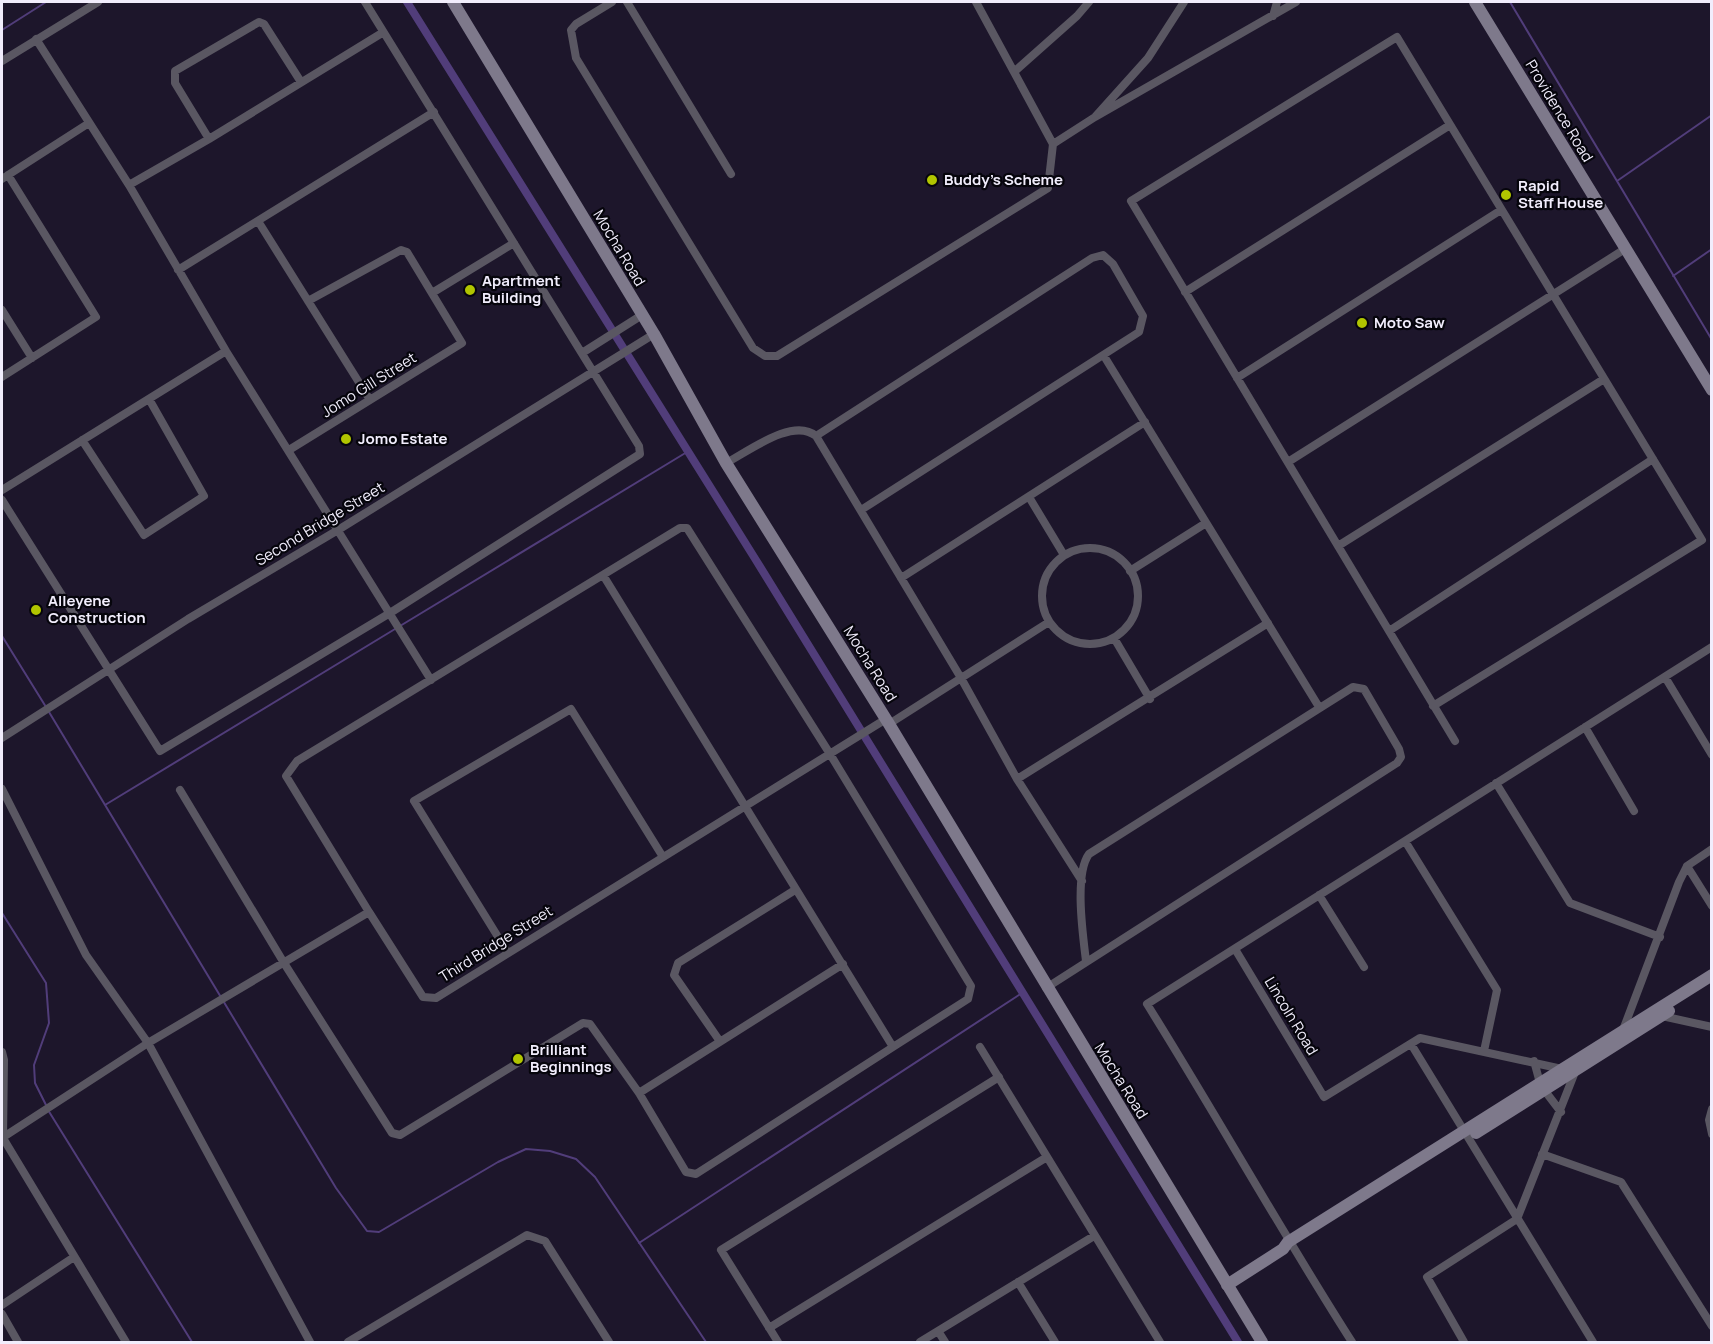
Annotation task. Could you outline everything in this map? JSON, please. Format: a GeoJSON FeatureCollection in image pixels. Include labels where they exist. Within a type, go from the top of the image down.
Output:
{"type":"FeatureCollection","features":[{"type":"Feature","properties":{"kind":"street"},"geometry":{"type":"LineString","coordinates":[[2,61],[98,2]]}},
{"type":"Feature","properties":{"kind":"street"},"geometry":{"type":"LineString","coordinates":[[2,500],[160,751],[392,617],[640,454],[639,446],[434,112],[382,33],[365,2]]}},
{"type":"Feature","properties":{"kind":"street","name":"Mocha Road"},"geometry":{"type":"LineString","coordinates":[[453,2],[654,334],[726,463],[887,721],[1046,988],[1262,1342]]}},
{"type":"Feature","properties":{"kind":"street"},"geometry":{"type":"LineString","coordinates":[[612,2],[576,24],[571,30],[576,58],[753,348],[765,356],[777,356],[1048,189],[1053,144],[976,2]]}},
{"type":"Feature","properties":{"kind":"street"},"geometry":{"type":"LineString","coordinates":[[627,2],[731,174]]}},
{"type":"Feature","properties":{"kind":"street"},"geometry":{"type":"LineString","coordinates":[[1014,72],[1077,16],[1089,2]]}},
{"type":"Feature","properties":{"kind":"street"},"geometry":{"type":"LineString","coordinates":[[1095,117],[1149,58],[1184,2]]}},
{"type":"Feature","properties":{"kind":"street"},"geometry":{"type":"LineString","coordinates":[[1273,16],[1277,2]]}},
{"type":"Feature","properties":{"kind":"street"},"geometry":{"type":"LineString","coordinates":[[1053,144],[1095,117],[1296,2]]}},
{"type":"Feature","properties":{"kind":"street","name":"Providence Road"},"geometry":{"type":"LineString","coordinates":[[1475,2],[1712,390]]}},
{"type":"Feature","properties":{"kind":"street","name":"Providence Road"},"geometry":{"type":"LineString","coordinates":[[1482,2],[1712,378]]}},
{"type":"Feature","properties":{"kind":"street"},"geometry":{"type":"LineString","coordinates":[[209,139],[175,83],[175,71],[259,22],[264,24],[301,82]]}},
{"type":"Feature","properties":{"kind":"street"},"geometry":{"type":"LineString","coordinates":[[129,185],[382,33]]}},
{"type":"Feature","properties":{"kind":"street"},"geometry":{"type":"LineString","coordinates":[[1433,706],[1702,540],[1396,37],[1131,201],[1433,706],[1455,741]]}},
{"type":"Feature","properties":{"kind":"street"},"geometry":{"type":"LineString","coordinates":[[36,39],[129,185],[226,351],[431,680]]}},
{"type":"Feature","properties":{"kind":"street"},"geometry":{"type":"LineString","coordinates":[[178,270],[434,112]]}},
{"type":"Feature","properties":{"kind":"street"},"geometry":{"type":"LineString","coordinates":[[2,377],[96,317],[4,177],[90,123]]}},
{"type":"Feature","properties":{"kind":"street"},"geometry":{"type":"LineString","coordinates":[[1185,292],[1450,125]]}},
{"type":"Feature","properties":{"kind":"street"},"geometry":{"type":"LineString","coordinates":[[1237,378],[1502,210]]}},
{"type":"Feature","properties":{"kind":"street"},"geometry":{"type":"LineString","coordinates":[[258,221],[370,400]]}},
{"type":"Feature","properties":{"kind":"street"},"geometry":{"type":"LineString","coordinates":[[308,301],[401,250],[407,252],[432,292],[514,243]]}},
{"type":"Feature","properties":{"kind":"street"},"geometry":{"type":"LineString","coordinates":[[1287,462],[1625,249]]}},
{"type":"Feature","properties":{"kind":"street"},"geometry":{"type":"LineString","coordinates":[[816,436],[1098,255],[1108,258],[1144,321],[1139,332],[861,510]]}},
{"type":"Feature","properties":{"kind":"street","name":"Jomo Gill Street"},"geometry":{"type":"LineString","coordinates":[[289,450],[462,343],[432,292]]}},
{"type":"Feature","properties":{"kind":"street"},"geometry":{"type":"LineString","coordinates":[[2,310],[32,358]]}},
{"type":"Feature","properties":{"kind":"street"},"geometry":{"type":"LineString","coordinates":[[582,353],[642,315]]}},
{"type":"Feature","properties":{"kind":"street","name":"Second Bridge Street"},"geometry":{"type":"LineString","coordinates":[[2,738],[188,618],[338,530],[654,334]]}},
{"type":"Feature","properties":{"kind":"street"},"geometry":{"type":"LineString","coordinates":[[2,490],[226,351]]}},
{"type":"Feature","properties":{"kind":"street"},"geometry":{"type":"LineString","coordinates":[[1104,356],[1319,707]]}},
{"type":"Feature","properties":{"kind":"street"},"geometry":{"type":"LineString","coordinates":[[1338,546],[1604,379]]}},
{"type":"Feature","properties":{"kind":"street"},"geometry":{"type":"LineString","coordinates":[[82,440],[144,535],[204,496],[149,399]]}},
{"type":"Feature","properties":{"kind":"street"},"geometry":{"type":"LineString","coordinates":[[901,578],[1145,422]]}},
{"type":"Feature","properties":{"kind":"street"},"geometry":{"type":"LineString","coordinates":[[726,463],[790,429],[806,430],[816,436],[961,678],[1017,779],[1082,882]]}},
{"type":"Feature","properties":{"kind":"street"},"geometry":{"type":"LineString","coordinates":[[1389,631],[1653,459]]}},
{"type":"Feature","properties":{"kind":"street"},"geometry":{"type":"LineString","coordinates":[[1029,496],[1064,555]]}},
{"type":"Feature","properties":{"kind":"street"},"geometry":{"type":"LineString","coordinates":[[1130,571],[1206,523]]}},
{"type":"Feature","properties":{"kind":"street"},"geometry":{"type":"LineString","coordinates":[[2,1138],[148,1043],[284,963],[373,919],[286,776],[297,761],[680,528],[687,528],[830,754],[971,986],[968,999],[696,1174],[686,1172],[639,1093],[590,1024],[583,1023],[400,1135],[392,1133],[284,963],[180,790]]}},
{"type":"Feature","properties":{"kind":"street"},"geometry":{"type":"LineString","coordinates":[[1085,549],[1100,550],[1120,560],[1130,571],[1136,585],[1136,608],[1126,628],[1114,638],[1093,645],[1078,643],[1065,638],[1049,622],[1042,601],[1043,585],[1053,565],[1064,555],[1085,549]]}},
{"type":"Feature","properties":{"kind":"street"},"geometry":{"type":"LineString","coordinates":[[603,574],[892,1047]]}},
{"type":"Feature","properties":{"kind":"street","name":"Third Bridge Street"},"geometry":{"type":"LineString","coordinates":[[373,919],[423,997],[436,998],[872,728],[961,678],[1049,622]]}},
{"type":"Feature","properties":{"kind":"street"},"geometry":{"type":"LineString","coordinates":[[1017,779],[1150,699],[1268,623]]}},
{"type":"Feature","properties":{"kind":"street"},"geometry":{"type":"LineString","coordinates":[[1114,638],[1150,699]]}},
{"type":"Feature","properties":{"kind":"street"},"geometry":{"type":"LineString","coordinates":[[1352,1342],[1288,1247],[1219,1118],[1147,1004],[1712,647]]}},
{"type":"Feature","properties":{"kind":"street"},"geometry":{"type":"LineString","coordinates":[[1665,677],[1712,754]]}},
{"type":"Feature","properties":{"kind":"street"},"geometry":{"type":"LineString","coordinates":[[1046,988],[1399,760],[1399,749],[1364,689],[1353,687],[1319,707],[1096,849],[1086,859],[1082,882],[1086,961]]}},
{"type":"Feature","properties":{"kind":"street"},"geometry":{"type":"LineString","coordinates":[[508,953],[414,801],[571,709],[663,857]]}},
{"type":"Feature","properties":{"kind":"street"},"geometry":{"type":"LineString","coordinates":[[1585,727],[1635,811]]}},
{"type":"Feature","properties":{"kind":"street"},"geometry":{"type":"LineString","coordinates":[[1496,783],[1570,903],[1660,937]]}},
{"type":"Feature","properties":{"kind":"street"},"geometry":{"type":"LineString","coordinates":[[2,789],[86,955],[148,1043],[310,1342]]}},
{"type":"Feature","properties":{"kind":"street"},"geometry":{"type":"LineString","coordinates":[[1404,841],[1497,990],[1484,1050]]}},
{"type":"Feature","properties":{"kind":"street"},"geometry":{"type":"LineString","coordinates":[[1623,1030],[1687,866],[1712,849]]}},
{"type":"Feature","properties":{"kind":"street"},"geometry":{"type":"LineString","coordinates":[[1687,866],[1712,906]]}},
{"type":"Feature","properties":{"kind":"street"},"geometry":{"type":"LineString","coordinates":[[719,1040],[674,975],[678,963],[795,890]]}},
{"type":"Feature","properties":{"kind":"street"},"geometry":{"type":"LineString","coordinates":[[1319,895],[1365,967]]}},
{"type":"Feature","properties":{"kind":"street","name":"Lincoln Road"},"geometry":{"type":"LineString","coordinates":[[1235,949],[1324,1097],[1411,1044]]}},
{"type":"Feature","properties":{"kind":"street"},"geometry":{"type":"LineString","coordinates":[[639,1093],[719,1040],[843,964]]}},
{"type":"Feature","properties":{"kind":"street"},"geometry":{"type":"LineString","coordinates":[[1543,1087],[1562,1069],[1712,975]]}},
{"type":"Feature","properties":{"kind":"street"},"geometry":{"type":"LineString","coordinates":[[1227,1285],[1543,1087],[1575,1072],[1712,984]]}},
{"type":"Feature","properties":{"kind":"street"},"geometry":{"type":"LineString","coordinates":[[1662,1016],[1712,1027]]}},
{"type":"Feature","properties":{"kind":"street"},"geometry":{"type":"LineString","coordinates":[[1562,1069],[1484,1050],[1420,1038],[1411,1044],[1593,1342]]}},
{"type":"Feature","properties":{"kind":"street"},"geometry":{"type":"LineString","coordinates":[[980,1047],[1160,1342]]}},
{"type":"Feature","properties":{"kind":"street"},"geometry":{"type":"LineString","coordinates":[[2,1053],[4,1060],[2,1138],[126,1342]]}},
{"type":"Feature","properties":{"kind":"street"},"geometry":{"type":"LineString","coordinates":[[1533,1061],[1543,1087],[1560,1112]]}},
{"type":"Feature","properties":{"kind":"street"},"geometry":{"type":"LineString","coordinates":[[1464,1342],[1427,1277],[1517,1219],[1575,1072]]}},
{"type":"Feature","properties":{"kind":"street"},"geometry":{"type":"LineString","coordinates":[[778,1342],[721,1250],[999,1077]]}},
{"type":"Feature","properties":{"kind":"street"},"geometry":{"type":"LineString","coordinates":[[1712,1109],[1709,1120],[1712,1134]]}},
{"type":"Feature","properties":{"kind":"street"},"geometry":{"type":"LineString","coordinates":[[1542,1154],[1621,1182],[1712,1326]]}},
{"type":"Feature","properties":{"kind":"street"},"geometry":{"type":"LineString","coordinates":[[769,1328],[1047,1157]]}},
{"type":"Feature","properties":{"kind":"street"},"geometry":{"type":"LineString","coordinates":[[348,1342],[527,1235],[545,1241],[609,1342]]}},
{"type":"Feature","properties":{"kind":"street"},"geometry":{"type":"LineString","coordinates":[[920,1342],[1094,1236]]}},
{"type":"Feature","properties":{"kind":"street"},"geometry":{"type":"LineString","coordinates":[[2,1305],[74,1257]]}},
{"type":"Feature","properties":{"kind":"street"},"geometry":{"type":"LineString","coordinates":[[1018,1282],[1055,1342]]}},
{"type":"Feature","properties":{"kind":"street"},"geometry":{"type":"LineString","coordinates":[[2,1314],[18,1342]]}},
{"type":"Feature","properties":{"kind":"street"},"geometry":{"type":"LineString","coordinates":[[938,1331],[945,1342]]}},
{"type":"Feature","properties":{"kind":"waterway"},"geometry":{"type":"LineString","coordinates":[[2,30],[46,2]]}},
{"type":"Feature","properties":{"kind":"waterway"},"geometry":{"type":"LineString","coordinates":[[407,2],[754,557],[1238,1342]]}},
{"type":"Feature","properties":{"kind":"waterway"},"geometry":{"type":"LineString","coordinates":[[1510,2],[1712,340]]}},
{"type":"Feature","properties":{"kind":"waterway"},"geometry":{"type":"LineString","coordinates":[[1617,181],[1712,115]]}},
{"type":"Feature","properties":{"kind":"waterway"},"geometry":{"type":"LineString","coordinates":[[1673,276],[1712,249]]}},
{"type":"Feature","properties":{"kind":"waterway"},"geometry":{"type":"LineString","coordinates":[[400,626],[687,452]]}},
{"type":"Feature","properties":{"kind":"waterway"},"geometry":{"type":"LineString","coordinates":[[105,805],[395,629]]}},
{"type":"Feature","properties":{"kind":"waterway"},"geometry":{"type":"LineString","coordinates":[[2,636],[46,707]]}},
{"type":"Feature","properties":{"kind":"waterway"},"geometry":{"type":"LineString","coordinates":[[49,712],[336,1188],[367,1231],[379,1232],[498,1162],[526,1149],[550,1151],[576,1159],[595,1177],[706,1342]]}},
{"type":"Feature","properties":{"kind":"waterway"},"geometry":{"type":"LineString","coordinates":[[2,913],[46,983],[49,1023],[34,1065],[35,1083],[46,1105]]}},
{"type":"Feature","properties":{"kind":"waterway"},"geometry":{"type":"LineString","coordinates":[[639,1243],[1022,993]]}},
{"type":"Feature","properties":{"kind":"waterway"},"geometry":{"type":"LineString","coordinates":[[48,1110],[192,1342]]}},
{"type":"Feature","properties":{"kind":"place","name":"Buddy’s Scheme"},"geometry":{"type":"Point","coordinates":[932,180]}},
{"type":"Feature","properties":{"kind":"place","name":"Rapid Staff House"},"geometry":{"type":"Point","coordinates":[1506,195]}},
{"type":"Feature","properties":{"kind":"place","name":"Apartment Building"},"geometry":{"type":"Point","coordinates":[470,290]}},
{"type":"Feature","properties":{"kind":"place","name":"Moto Saw"},"geometry":{"type":"Point","coordinates":[1362,323]}},
{"type":"Feature","properties":{"kind":"place","name":"Jomo Estate"},"geometry":{"type":"Point","coordinates":[346,439]}},
{"type":"Feature","properties":{"kind":"place","name":"Alleyene Construction"},"geometry":{"type":"Point","coordinates":[36,610]}},
{"type":"Feature","properties":{"kind":"place","name":"Brilliant Beginnings"},"geometry":{"type":"Point","coordinates":[518,1059]}}]}
